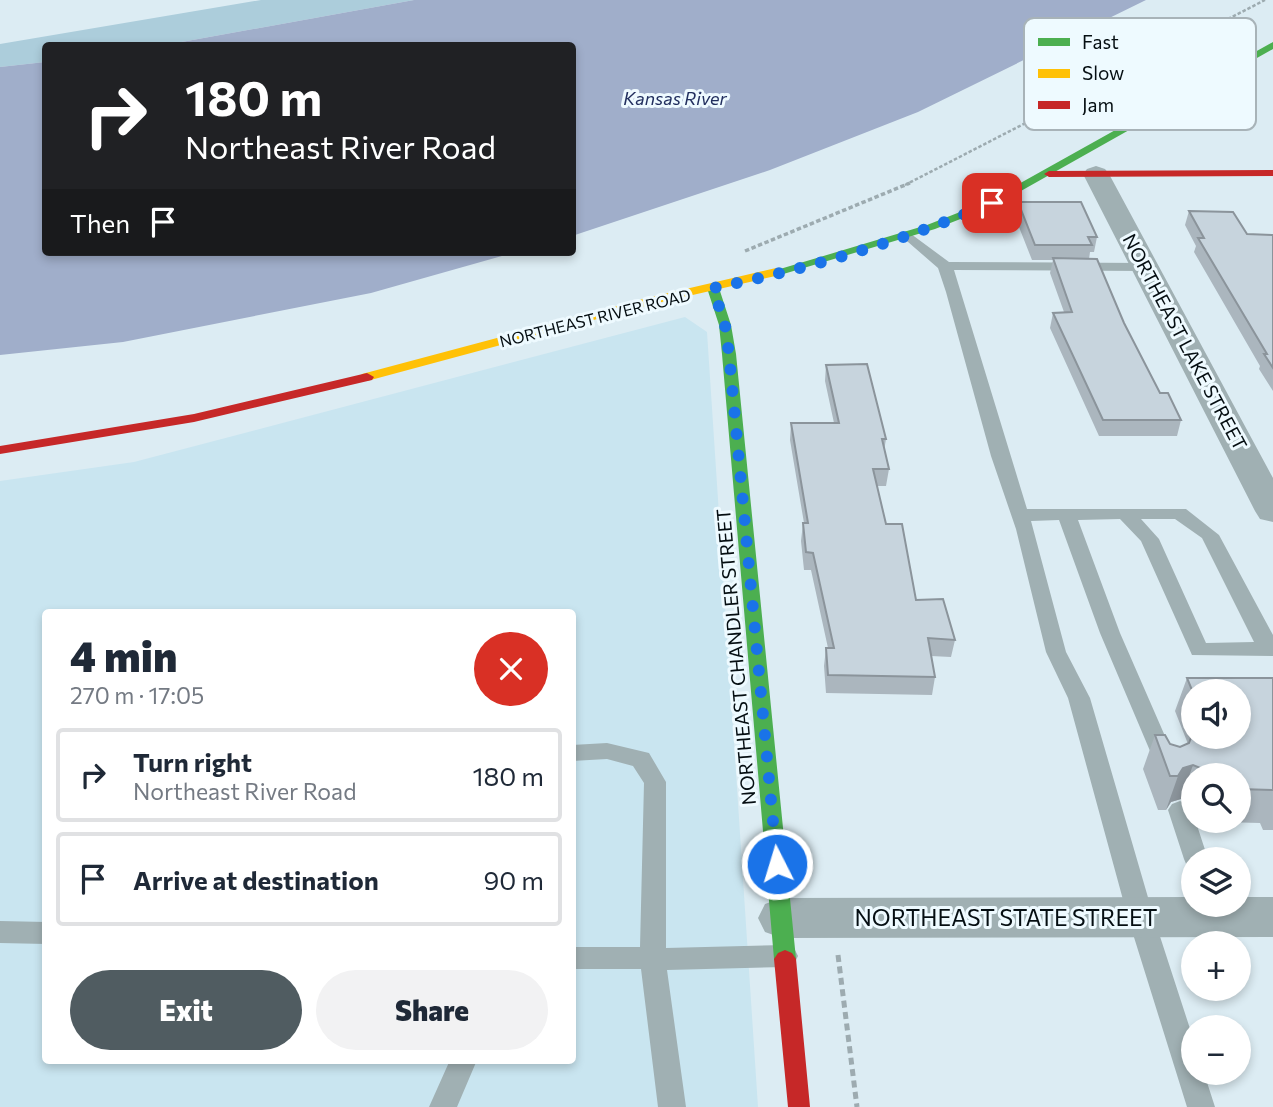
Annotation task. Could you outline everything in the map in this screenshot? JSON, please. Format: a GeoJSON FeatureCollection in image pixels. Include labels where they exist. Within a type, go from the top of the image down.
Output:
{"type":"FeatureCollection","features":[{"type":"Feature","properties":{"kind":"street","name":"NORTHEAST RIVER ROAD"},"geometry":{"type":"LineString","coordinates":[[1256,54],[1273,44]]}},
{"type":"Feature","properties":{"kind":"street","name":"NORTHEAST RIVER ROAD"},"geometry":{"type":"LineString","coordinates":[[0,450],[194,418],[713,288],[907,235],[981,208],[1123,130]]}},
{"type":"Feature","properties":{"kind":"street"},"geometry":{"type":"LineString","coordinates":[[1047,174],[1273,173]]}},
{"type":"Feature","properties":{"kind":"street","name":"NORTHEAST LAKE STREET"},"geometry":{"type":"LineString","coordinates":[[1097,174],[1273,511]]}},
{"type":"Feature","properties":{"kind":"street","name":"NORTHEAST CHANDLER STREET"},"geometry":{"type":"LineString","coordinates":[[713,288],[725,325],[729,354],[799,1107]]}},
{"type":"Feature","properties":{"kind":"street","name":"NORTHEAST STATE STREET"},"geometry":{"type":"LineString","coordinates":[[783,937],[1181,914]]}},
{"type":"Feature","properties":{"kind":"street","name":"NORTHEAST STATE STREET"},"geometry":{"type":"LineString","coordinates":[[1251,915],[1273,917]]}},
{"type":"Feature","properties":{"kind":"lane"},"geometry":{"type":"LineString","coordinates":[[907,235],[945,266],[1020,515],[1056,652],[1079,698],[1140,918],[1201,1107]]}},
{"type":"Feature","properties":{"kind":"lane"},"geometry":{"type":"LineString","coordinates":[[945,266],[1145,267]]}},
{"type":"Feature","properties":{"kind":"lane"},"geometry":{"type":"LineString","coordinates":[[1125,513],[1149,539],[1199,650],[1273,649]]}},
{"type":"Feature","properties":{"kind":"lane"},"geometry":{"type":"LineString","coordinates":[[1020,515],[1179,513],[1210,535],[1262,638],[1273,644]]}},
{"type":"Feature","properties":{"kind":"lane"},"geometry":{"type":"LineString","coordinates":[[1067,516],[1110,633],[1167,769]]}},
{"type":"Feature","properties":{"kind":"lane"},"geometry":{"type":"LineString","coordinates":[[576,753],[607,751],[641,759],[656,782],[653,959],[671,1107]]}},
{"type":"Feature","properties":{"kind":"lane"},"geometry":{"type":"LineString","coordinates":[[1180,810],[1192,847]]}},
{"type":"Feature","properties":{"kind":"lane"},"geometry":{"type":"LineString","coordinates":[[0,932],[42,933]]}},
{"type":"Feature","properties":{"kind":"lane"},"geometry":{"type":"LineString","coordinates":[[576,958],[653,959],[783,937]]}},
{"type":"Feature","properties":{"kind":"lane"},"geometry":{"type":"LineString","coordinates":[[443,1107],[462,1064]]}},
{"type":"Feature","properties":{"kind":"path"},"geometry":{"type":"LineString","coordinates":[[1230,18],[1265,0]]}},
{"type":"Feature","properties":{"kind":"path"},"geometry":{"type":"LineString","coordinates":[[741,253],[924,177],[1024,125]]}},
{"type":"Feature","properties":{"kind":"shaded area"},"geometry":{"type":"Polygon","coordinates":[[[261,0],[414,0],[182,42],[42,42],[42,62],[0,67],[0,44],[261,0]]]}},
{"type":"Feature","properties":{"kind":"shaded area"},"geometry":{"type":"Polygon","coordinates":[[[685,317],[707,332],[758,1107],[0,1107],[0,481],[134,462],[685,317]]]}},
{"type":"Feature","properties":{"kind":"water","name":"Kansas River"},"geometry":{"type":"Polygon","coordinates":[[[414,0],[1146,0],[1109,18],[1024,18],[1024,60],[918,112],[770,170],[576,235],[576,42],[182,42],[414,0]]]}},
{"type":"Feature","properties":{"kind":"water"},"geometry":{"type":"Polygon","coordinates":[[[42,62],[42,256],[502,256],[371,293],[123,342],[0,355],[0,67],[42,62]]]}},
{"type":"Feature","properties":{"kind":"building"},"geometry":{"type":"Polygon","coordinates":[[[1018,202],[1081,202],[1097,237],[1088,237],[1092,245],[1035,245],[1018,202]]]}},
{"type":"Feature","properties":{"kind":"building"},"geometry":{"type":"Polygon","coordinates":[[[1189,211],[1233,212],[1247,234],[1273,235],[1273,368],[1198,238],[1204,238],[1189,211]]]}},
{"type":"Feature","properties":{"kind":"building"},"geometry":{"type":"Polygon","coordinates":[[[1053,258],[1097,259],[1124,323],[1160,393],[1168,393],[1181,420],[1103,420],[1053,313],[1072,312],[1053,258]]]}},
{"type":"Feature","properties":{"kind":"building"},"geometry":{"type":"Polygon","coordinates":[[[867,364],[886,439],[882,439],[889,469],[873,469],[886,524],[902,524],[916,600],[943,599],[955,640],[928,638],[935,677],[828,675],[826,648],[834,648],[813,553],[806,552],[803,523],[808,523],[791,423],[839,423],[826,365],[867,364]]]}},
{"type":"Feature","properties":{"kind":"building"},"geometry":{"type":"Polygon","coordinates":[[[1273,678],[1273,790],[1251,789],[1251,763],[1181,763],[1178,776],[1170,776],[1155,735],[1165,735],[1170,744],[1181,747],[1181,749],[1251,749],[1251,679],[1187,679],[1273,678]]]}},
{"type":"Feature","properties":{"kind":"traffic: fast"},"geometry":{"type":"LineString","coordinates":[[1256,55],[1273,45]]}},
{"type":"Feature","properties":{"kind":"traffic: fast"},"geometry":{"type":"LineString","coordinates":[[776,272],[931,227],[992,203],[1122,130]]}},
{"type":"Feature","properties":{"kind":"traffic: fast"},"geometry":{"type":"LineString","coordinates":[[713,288],[725,325],[729,354],[785,959]]}},
{"type":"Feature","properties":{"kind":"traffic: slow"},"geometry":{"type":"LineString","coordinates":[[367,377],[651,301],[776,272]]}},
{"type":"Feature","properties":{"kind":"traffic: jam"},"geometry":{"type":"LineString","coordinates":[[1049,174],[1273,173]]}},
{"type":"Feature","properties":{"kind":"traffic: jam"},"geometry":{"type":"LineString","coordinates":[[0,450],[194,418],[367,377]]}},
{"type":"Feature","properties":{"kind":"traffic: jam"},"geometry":{"type":"LineString","coordinates":[[785,959],[799,1107]]}},
{"type":"Feature","properties":{"kind":"route"},"geometry":{"type":"LineString","coordinates":[[777,864],[729,354],[725,325],[713,288],[858,251],[992,203]]}}]}
